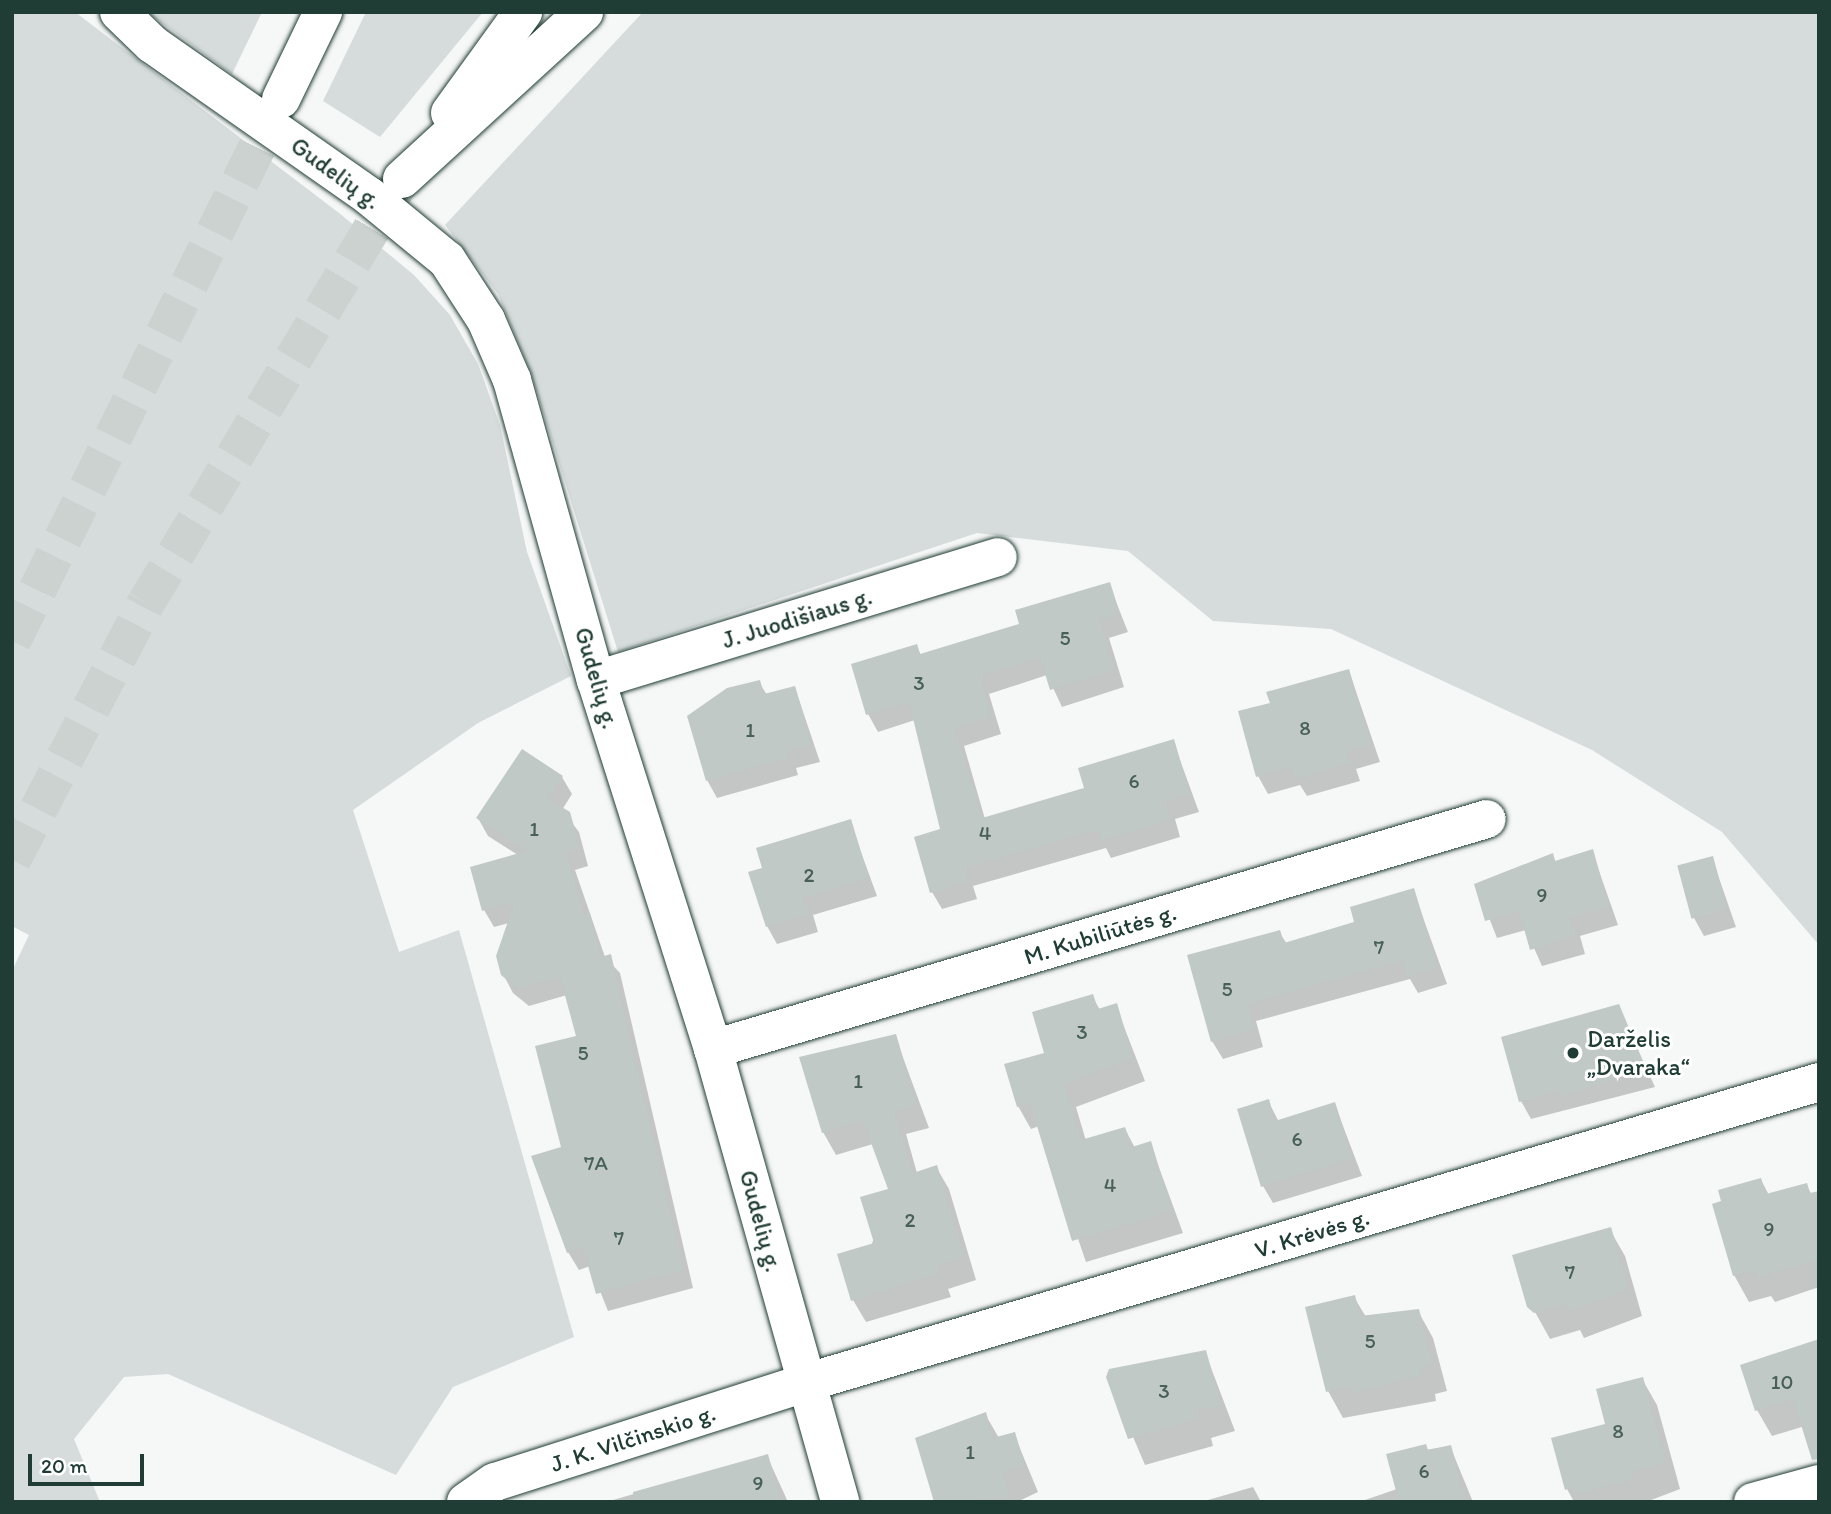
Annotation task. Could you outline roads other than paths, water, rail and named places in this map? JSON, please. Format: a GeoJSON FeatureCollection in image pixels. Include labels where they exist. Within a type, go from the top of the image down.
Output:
{"type":"FeatureCollection","features":[{"type":"Feature","properties":{"kind":"main road","name":"Gudelių g."},"geometry":{"type":"LineString","coordinates":[[118,12],[152,44],[369,196],[447,260],[486,320],[512,380],[596,680],[713,1049],[840,1502]]}},
{"type":"Feature","properties":{"kind":"main road"},"geometry":{"type":"LineString","coordinates":[[281,99],[323,12]]}},
{"type":"Feature","properties":{"kind":"main road"},"geometry":{"type":"LineString","coordinates":[[523,12],[402,179],[584,12]]}},
{"type":"Feature","properties":{"kind":"main road","name":"J. Juodišiaus g."},"geometry":{"type":"LineString","coordinates":[[596,680],[998,557]]}},
{"type":"Feature","properties":{"kind":"main road","name":"M. Kubiliūtės g."},"geometry":{"type":"LineString","coordinates":[[713,1049],[1487,819]]}},
{"type":"Feature","properties":{"kind":"main road","name":"V. Krėvės g."},"geometry":{"type":"LineString","coordinates":[[805,1383],[1819,1082]]}},
{"type":"Feature","properties":{"kind":"main road","name":"J. K. Vilčinskio g."},"geometry":{"type":"LineString","coordinates":[[466,1502],[495,1482],[805,1383]]}},
{"type":"Feature","properties":{"kind":"main road"},"geometry":{"type":"LineString","coordinates":[[1753,1502],[1819,1483]]}},
{"type":"Feature","properties":{"kind":"tunnel"},"geometry":{"type":"LineString","coordinates":[[12,641],[281,99]]}},
{"type":"Feature","properties":{"kind":"tunnel"},"geometry":{"type":"LineString","coordinates":[[12,860],[146,603],[402,179]]}},
{"type":"Feature","properties":{"kind":"place","name":"Darželis „Dvaraka“"},"geometry":{"type":"Point","coordinates":[1573,1053]}}]}
